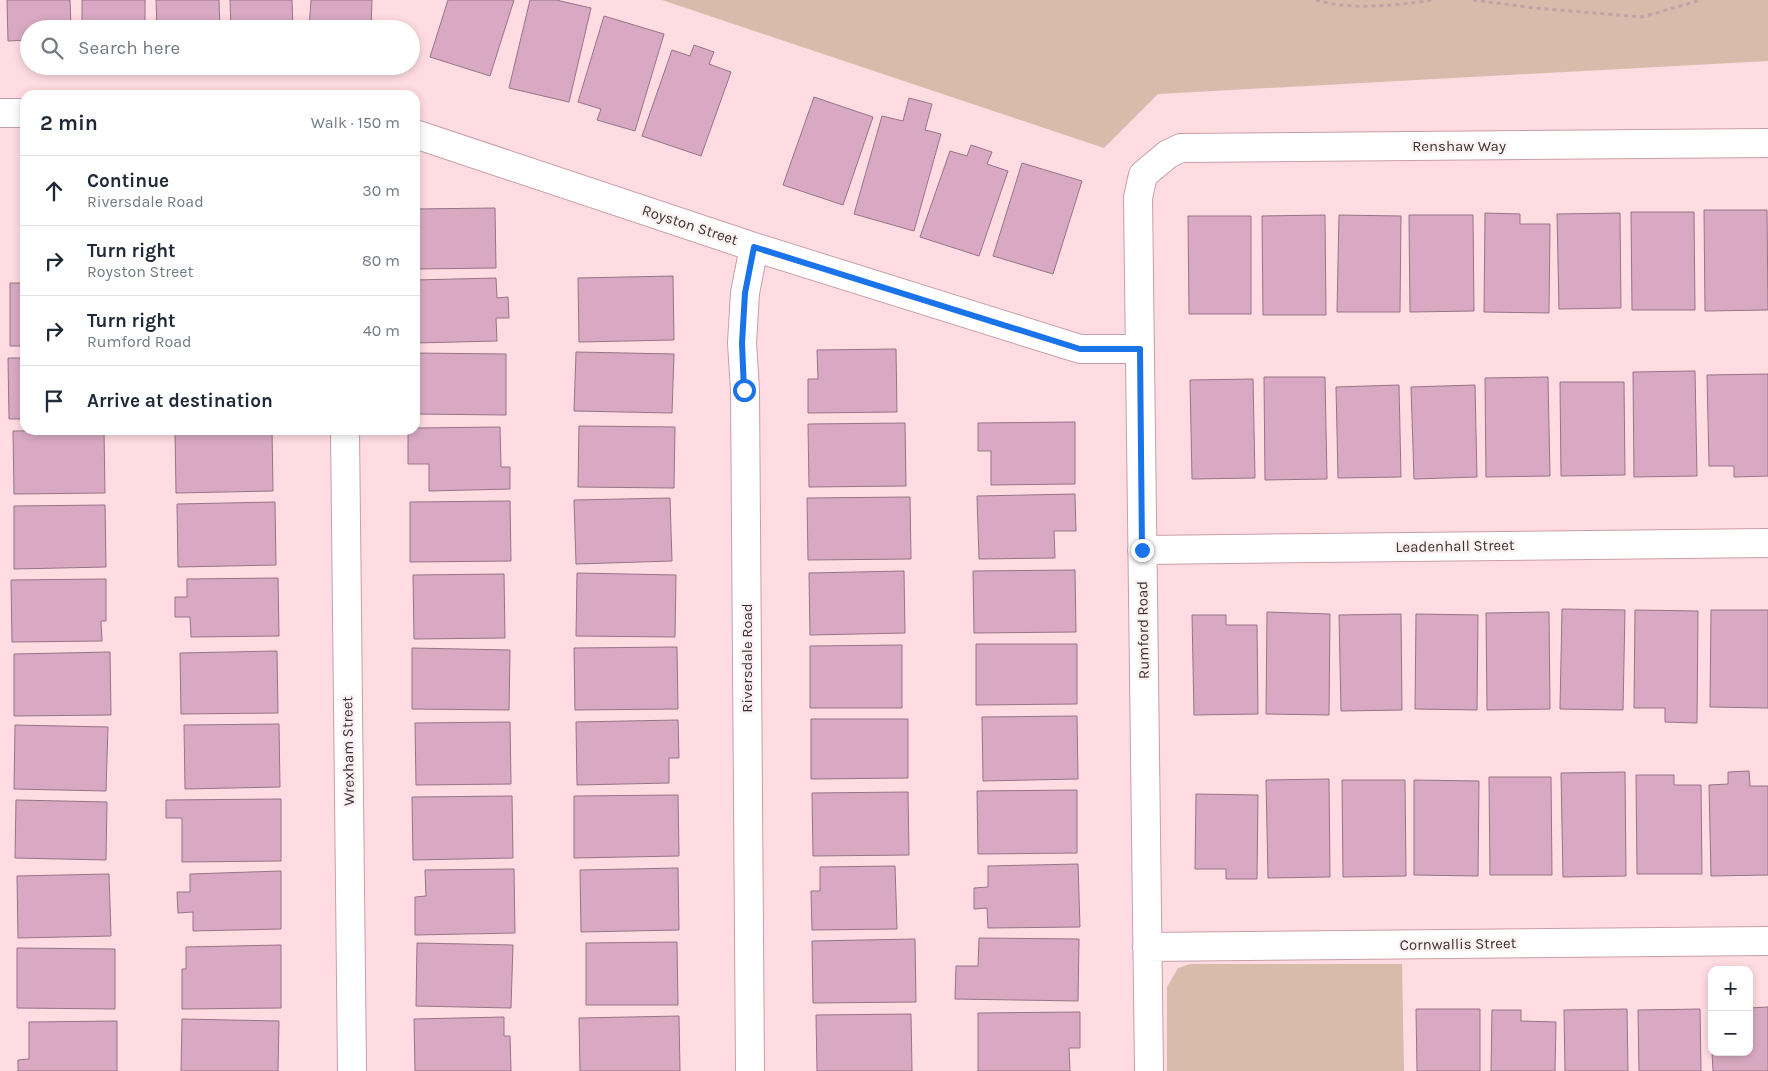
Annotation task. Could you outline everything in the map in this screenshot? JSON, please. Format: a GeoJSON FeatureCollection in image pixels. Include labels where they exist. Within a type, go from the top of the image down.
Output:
{"type":"FeatureCollection","features":[{"type":"Feature","properties":{"kind":"street"},"geometry":{"type":"LineString","coordinates":[[0,113],[20,113]]}},
{"type":"Feature","properties":{"kind":"street","name":"Royston Street"},"geometry":{"type":"LineString","coordinates":[[420,136],[754,247],[1080,349],[1140,349]]}},
{"type":"Feature","properties":{"kind":"street","name":"Renshaw Way"},"geometry":{"type":"LineString","coordinates":[[1155,164],[1168,154],[1181,148],[1768,143]]}},
{"type":"Feature","properties":{"kind":"street","name":"Rumford Road"},"geometry":{"type":"LineString","coordinates":[[1148,1071],[1138,198],[1143,175],[1155,164]]}},
{"type":"Feature","properties":{"kind":"street","name":"Riversdale Road"},"geometry":{"type":"LineString","coordinates":[[750,1071],[745,400],[742,343],[745,293],[754,247]]}},
{"type":"Feature","properties":{"kind":"street","name":"Wrexham Street"},"geometry":{"type":"LineString","coordinates":[[345,435],[352,1071]]}},
{"type":"Feature","properties":{"kind":"street","name":"Leadenhall Street"},"geometry":{"type":"LineString","coordinates":[[1142,550],[1768,543]]}},
{"type":"Feature","properties":{"kind":"street","name":"Cornwallis Street"},"geometry":{"type":"LineString","coordinates":[[1147,946],[1768,940]]}},
{"type":"Feature","properties":{"kind":"path"},"geometry":{"type":"LineString","coordinates":[[1316,0],[1333,5],[1393,5],[1434,0]]}},
{"type":"Feature","properties":{"kind":"path"},"geometry":{"type":"LineString","coordinates":[[1474,0],[1535,8],[1642,17],[1701,0]]}},
{"type":"Feature","properties":{"kind":"shaded area"},"geometry":{"type":"Polygon","coordinates":[[[662,0],[1768,0],[1768,61],[1158,94],[1104,148],[662,0]]]}},
{"type":"Feature","properties":{"kind":"shaded area"},"geometry":{"type":"Polygon","coordinates":[[[1190,964],[1402,964],[1404,1071],[1167,1071],[1167,987],[1178,968],[1190,964]]]}},
{"type":"Feature","properties":{"kind":"building"},"geometry":{"type":"Polygon","coordinates":[[[7,0],[70,0],[71,20],[20,20],[20,40],[8,41],[7,0]]]}},
{"type":"Feature","properties":{"kind":"building"},"geometry":{"type":"Polygon","coordinates":[[[82,0],[145,0],[145,20],[82,20],[82,0]]]}},
{"type":"Feature","properties":{"kind":"building"},"geometry":{"type":"Polygon","coordinates":[[[156,0],[219,0],[220,20],[157,20],[156,0]]]}},
{"type":"Feature","properties":{"kind":"building"},"geometry":{"type":"Polygon","coordinates":[[[230,0],[292,0],[293,20],[231,20],[230,0]]]}},
{"type":"Feature","properties":{"kind":"building"},"geometry":{"type":"Polygon","coordinates":[[[311,0],[372,0],[371,20],[310,20],[311,0]]]}},
{"type":"Feature","properties":{"kind":"building"},"geometry":{"type":"Polygon","coordinates":[[[448,0],[514,0],[490,76],[430,57],[448,0]]]}},
{"type":"Feature","properties":{"kind":"building"},"geometry":{"type":"Polygon","coordinates":[[[530,0],[556,0],[591,8],[569,102],[509,88],[530,0]]]}},
{"type":"Feature","properties":{"kind":"building"},"geometry":{"type":"Polygon","coordinates":[[[604,16],[664,34],[635,131],[597,120],[601,109],[578,102],[604,16]]]}},
{"type":"Feature","properties":{"kind":"building"},"geometry":{"type":"Polygon","coordinates":[[[694,45],[714,52],[709,64],[731,72],[701,156],[642,136],[672,50],[690,56],[694,45]]]}},
{"type":"Feature","properties":{"kind":"building"},"geometry":{"type":"Polygon","coordinates":[[[814,97],[873,117],[843,205],[783,185],[814,97]]]}},
{"type":"Feature","properties":{"kind":"building"},"geometry":{"type":"Polygon","coordinates":[[[909,98],[932,104],[925,130],[941,134],[914,231],[854,214],[882,116],[903,121],[909,98]]]}},
{"type":"Feature","properties":{"kind":"building"},"geometry":{"type":"Polygon","coordinates":[[[971,145],[992,152],[987,164],[1008,171],[979,256],[920,237],[950,151],[967,156],[971,145]]]}},
{"type":"Feature","properties":{"kind":"building"},"geometry":{"type":"Polygon","coordinates":[[[1022,163],[1082,181],[1053,274],[993,256],[1022,163]]]}},
{"type":"Feature","properties":{"kind":"building"},"geometry":{"type":"Polygon","coordinates":[[[495,208],[496,268],[420,269],[420,209],[495,208]]]}},
{"type":"Feature","properties":{"kind":"building"},"geometry":{"type":"Polygon","coordinates":[[[1704,210],[1767,210],[1768,310],[1705,311],[1704,210]]]}},
{"type":"Feature","properties":{"kind":"building"},"geometry":{"type":"Polygon","coordinates":[[[1631,212],[1694,212],[1695,310],[1632,310],[1631,212]]]}},
{"type":"Feature","properties":{"kind":"building"},"geometry":{"type":"Polygon","coordinates":[[[1485,213],[1520,214],[1520,224],[1550,224],[1549,313],[1484,312],[1485,213]]]}},
{"type":"Feature","properties":{"kind":"building"},"geometry":{"type":"Polygon","coordinates":[[[1620,213],[1621,308],[1559,309],[1557,214],[1620,213]]]}},
{"type":"Feature","properties":{"kind":"building"},"geometry":{"type":"Polygon","coordinates":[[[1325,215],[1326,315],[1263,315],[1262,216],[1325,215]]]}},
{"type":"Feature","properties":{"kind":"building"},"geometry":{"type":"Polygon","coordinates":[[[1339,215],[1401,216],[1400,312],[1337,312],[1339,215]]]}},
{"type":"Feature","properties":{"kind":"building"},"geometry":{"type":"Polygon","coordinates":[[[1409,215],[1473,215],[1474,311],[1410,312],[1409,215]]]}},
{"type":"Feature","properties":{"kind":"building"},"geometry":{"type":"Polygon","coordinates":[[[1188,216],[1251,216],[1251,314],[1189,314],[1188,216]]]}},
{"type":"Feature","properties":{"kind":"building"},"geometry":{"type":"Polygon","coordinates":[[[673,276],[674,340],[579,342],[578,278],[673,276]]]}},
{"type":"Feature","properties":{"kind":"building"},"geometry":{"type":"Polygon","coordinates":[[[496,278],[497,298],[508,297],[509,318],[496,318],[497,341],[420,343],[420,280],[496,278]]]}},
{"type":"Feature","properties":{"kind":"building"},"geometry":{"type":"Polygon","coordinates":[[[10,283],[20,283],[20,346],[10,346],[10,283]]]}},
{"type":"Feature","properties":{"kind":"building"},"geometry":{"type":"Polygon","coordinates":[[[896,349],[897,412],[808,413],[808,379],[818,379],[817,350],[896,349]]]}},
{"type":"Feature","properties":{"kind":"building"},"geometry":{"type":"Polygon","coordinates":[[[576,352],[674,354],[672,413],[574,411],[576,352]]]}},
{"type":"Feature","properties":{"kind":"building"},"geometry":{"type":"Polygon","coordinates":[[[420,353],[506,354],[506,415],[420,414],[420,353]]]}},
{"type":"Feature","properties":{"kind":"building"},"geometry":{"type":"Polygon","coordinates":[[[8,358],[20,358],[20,419],[9,419],[8,358]]]}},
{"type":"Feature","properties":{"kind":"building"},"geometry":{"type":"Polygon","coordinates":[[[1695,371],[1697,476],[1634,477],[1633,372],[1695,371]]]}},
{"type":"Feature","properties":{"kind":"building"},"geometry":{"type":"Polygon","coordinates":[[[1768,374],[1768,476],[1734,477],[1734,466],[1709,466],[1707,375],[1768,374]]]}},
{"type":"Feature","properties":{"kind":"building"},"geometry":{"type":"Polygon","coordinates":[[[1264,377],[1325,377],[1327,479],[1265,480],[1264,377]]]}},
{"type":"Feature","properties":{"kind":"building"},"geometry":{"type":"Polygon","coordinates":[[[1548,377],[1550,476],[1486,477],[1485,378],[1548,377]]]}},
{"type":"Feature","properties":{"kind":"building"},"geometry":{"type":"Polygon","coordinates":[[[1253,379],[1255,478],[1192,479],[1190,380],[1253,379]]]}},
{"type":"Feature","properties":{"kind":"building"},"geometry":{"type":"Polygon","coordinates":[[[1560,382],[1624,382],[1625,475],[1561,476],[1560,382]]]}},
{"type":"Feature","properties":{"kind":"building"},"geometry":{"type":"Polygon","coordinates":[[[1399,385],[1401,477],[1338,478],[1336,387],[1399,385]]]}},
{"type":"Feature","properties":{"kind":"building"},"geometry":{"type":"Polygon","coordinates":[[[1475,385],[1477,477],[1414,479],[1411,387],[1475,385]]]}},
{"type":"Feature","properties":{"kind":"building"},"geometry":{"type":"Polygon","coordinates":[[[1075,422],[1075,484],[991,485],[991,451],[978,451],[978,423],[1075,422]]]}},
{"type":"Feature","properties":{"kind":"building"},"geometry":{"type":"Polygon","coordinates":[[[905,423],[906,486],[809,487],[808,424],[905,423]]]}},
{"type":"Feature","properties":{"kind":"building"},"geometry":{"type":"Polygon","coordinates":[[[579,426],[675,427],[674,488],[578,487],[579,426]]]}},
{"type":"Feature","properties":{"kind":"building"},"geometry":{"type":"Polygon","coordinates":[[[500,427],[501,467],[510,467],[510,489],[429,491],[429,464],[408,464],[408,435],[420,435],[420,428],[500,427]]]}},
{"type":"Feature","properties":{"kind":"building"},"geometry":{"type":"Polygon","coordinates":[[[13,431],[20,431],[20,435],[104,435],[105,493],[14,494],[13,431]]]}},
{"type":"Feature","properties":{"kind":"building"},"geometry":{"type":"Polygon","coordinates":[[[175,435],[272,435],[273,491],[176,493],[175,435]]]}},
{"type":"Feature","properties":{"kind":"building"},"geometry":{"type":"Polygon","coordinates":[[[1075,494],[1076,531],[1054,531],[1055,558],[979,559],[977,496],[1075,494]]]}},
{"type":"Feature","properties":{"kind":"building"},"geometry":{"type":"Polygon","coordinates":[[[910,497],[911,559],[808,560],[807,498],[910,497]]]}},
{"type":"Feature","properties":{"kind":"building"},"geometry":{"type":"Polygon","coordinates":[[[670,498],[672,561],[576,564],[574,500],[670,498]]]}},
{"type":"Feature","properties":{"kind":"building"},"geometry":{"type":"Polygon","coordinates":[[[510,501],[511,561],[410,562],[410,502],[510,501]]]}},
{"type":"Feature","properties":{"kind":"building"},"geometry":{"type":"Polygon","coordinates":[[[275,502],[276,565],[178,567],[177,504],[275,502]]]}},
{"type":"Feature","properties":{"kind":"building"},"geometry":{"type":"Polygon","coordinates":[[[105,505],[106,567],[14,569],[14,506],[105,505]]]}},
{"type":"Feature","properties":{"kind":"building"},"geometry":{"type":"Polygon","coordinates":[[[1075,570],[1076,632],[974,633],[973,571],[1075,570]]]}},
{"type":"Feature","properties":{"kind":"building"},"geometry":{"type":"Polygon","coordinates":[[[904,571],[905,633],[810,635],[809,573],[904,571]]]}},
{"type":"Feature","properties":{"kind":"building"},"geometry":{"type":"Polygon","coordinates":[[[577,573],[676,575],[675,637],[576,636],[577,573]]]}},
{"type":"Feature","properties":{"kind":"building"},"geometry":{"type":"Polygon","coordinates":[[[504,574],[505,638],[414,639],[413,575],[504,574]]]}},
{"type":"Feature","properties":{"kind":"building"},"geometry":{"type":"Polygon","coordinates":[[[278,578],[279,636],[191,637],[190,617],[175,617],[175,597],[187,597],[187,579],[278,578]]]}},
{"type":"Feature","properties":{"kind":"building"},"geometry":{"type":"Polygon","coordinates":[[[106,579],[106,621],[101,621],[102,641],[12,642],[11,580],[106,579]]]}},
{"type":"Feature","properties":{"kind":"building"},"geometry":{"type":"Polygon","coordinates":[[[1562,609],[1625,610],[1623,710],[1560,709],[1562,609]]]}},
{"type":"Feature","properties":{"kind":"building"},"geometry":{"type":"Polygon","coordinates":[[[1635,610],[1698,611],[1697,723],[1665,722],[1665,708],[1634,708],[1635,610]]]}},
{"type":"Feature","properties":{"kind":"building"},"geometry":{"type":"Polygon","coordinates":[[[1711,610],[1768,610],[1768,708],[1710,707],[1711,610]]]}},
{"type":"Feature","properties":{"kind":"building"},"geometry":{"type":"Polygon","coordinates":[[[1267,612],[1330,614],[1329,715],[1266,714],[1267,612]]]}},
{"type":"Feature","properties":{"kind":"building"},"geometry":{"type":"Polygon","coordinates":[[[1549,612],[1550,709],[1487,710],[1486,613],[1549,612]]]}},
{"type":"Feature","properties":{"kind":"building"},"geometry":{"type":"Polygon","coordinates":[[[1401,614],[1402,710],[1341,711],[1339,615],[1401,614]]]}},
{"type":"Feature","properties":{"kind":"building"},"geometry":{"type":"Polygon","coordinates":[[[1416,614],[1478,615],[1477,710],[1415,709],[1416,614]]]}},
{"type":"Feature","properties":{"kind":"building"},"geometry":{"type":"Polygon","coordinates":[[[1192,615],[1226,615],[1226,625],[1257,625],[1258,714],[1194,715],[1192,615]]]}},
{"type":"Feature","properties":{"kind":"building"},"geometry":{"type":"Polygon","coordinates":[[[976,644],[1077,644],[1077,704],[976,705],[976,644]]]}},
{"type":"Feature","properties":{"kind":"building"},"geometry":{"type":"Polygon","coordinates":[[[902,645],[902,708],[810,708],[810,646],[902,645]]]}},
{"type":"Feature","properties":{"kind":"building"},"geometry":{"type":"Polygon","coordinates":[[[677,647],[678,709],[575,710],[574,648],[677,647]]]}},
{"type":"Feature","properties":{"kind":"building"},"geometry":{"type":"Polygon","coordinates":[[[412,648],[510,650],[509,710],[412,709],[412,648]]]}},
{"type":"Feature","properties":{"kind":"building"},"geometry":{"type":"Polygon","coordinates":[[[277,651],[278,713],[181,714],[180,653],[277,651]]]}},
{"type":"Feature","properties":{"kind":"building"},"geometry":{"type":"Polygon","coordinates":[[[110,652],[111,715],[14,716],[14,654],[110,652]]]}},
{"type":"Feature","properties":{"kind":"building"},"geometry":{"type":"Polygon","coordinates":[[[1077,716],[1078,779],[983,781],[982,717],[1077,716]]]}},
{"type":"Feature","properties":{"kind":"building"},"geometry":{"type":"Polygon","coordinates":[[[811,719],[908,719],[908,778],[811,779],[811,719]]]}},
{"type":"Feature","properties":{"kind":"building"},"geometry":{"type":"Polygon","coordinates":[[[678,720],[679,758],[669,758],[669,783],[577,785],[576,722],[678,720]]]}},
{"type":"Feature","properties":{"kind":"building"},"geometry":{"type":"Polygon","coordinates":[[[510,722],[511,784],[416,785],[415,723],[510,722]]]}},
{"type":"Feature","properties":{"kind":"building"},"geometry":{"type":"Polygon","coordinates":[[[279,724],[280,787],[185,789],[184,725],[279,724]]]}},
{"type":"Feature","properties":{"kind":"building"},"geometry":{"type":"Polygon","coordinates":[[[15,725],[108,727],[106,791],[14,789],[15,725]]]}},
{"type":"Feature","properties":{"kind":"building"},"geometry":{"type":"Polygon","coordinates":[[[1749,771],[1750,786],[1768,786],[1768,875],[1711,876],[1709,785],[1728,784],[1728,772],[1749,771]]]}},
{"type":"Feature","properties":{"kind":"building"},"geometry":{"type":"Polygon","coordinates":[[[1625,772],[1626,876],[1563,877],[1561,773],[1625,772]]]}},
{"type":"Feature","properties":{"kind":"building"},"geometry":{"type":"Polygon","coordinates":[[[1636,775],[1674,775],[1674,785],[1701,785],[1702,874],[1637,874],[1636,775]]]}},
{"type":"Feature","properties":{"kind":"building"},"geometry":{"type":"Polygon","coordinates":[[[1489,777],[1551,777],[1552,875],[1490,875],[1489,777]]]}},
{"type":"Feature","properties":{"kind":"building"},"geometry":{"type":"Polygon","coordinates":[[[1329,779],[1330,877],[1268,878],[1266,780],[1329,779]]]}},
{"type":"Feature","properties":{"kind":"building"},"geometry":{"type":"Polygon","coordinates":[[[1342,780],[1405,780],[1406,876],[1343,877],[1342,780]]]}},
{"type":"Feature","properties":{"kind":"building"},"geometry":{"type":"Polygon","coordinates":[[[1414,780],[1479,781],[1478,876],[1414,875],[1414,780]]]}},
{"type":"Feature","properties":{"kind":"building"},"geometry":{"type":"Polygon","coordinates":[[[1077,790],[1077,853],[978,854],[977,791],[1077,790]]]}},
{"type":"Feature","properties":{"kind":"building"},"geometry":{"type":"Polygon","coordinates":[[[908,792],[909,855],[813,856],[812,793],[908,792]]]}},
{"type":"Feature","properties":{"kind":"building"},"geometry":{"type":"Polygon","coordinates":[[[1196,794],[1258,795],[1257,879],[1226,879],[1226,869],[1195,869],[1196,794]]]}},
{"type":"Feature","properties":{"kind":"building"},"geometry":{"type":"Polygon","coordinates":[[[678,795],[679,856],[574,858],[574,796],[678,795]]]}},
{"type":"Feature","properties":{"kind":"building"},"geometry":{"type":"Polygon","coordinates":[[[512,796],[513,858],[413,860],[412,797],[512,796]]]}},
{"type":"Feature","properties":{"kind":"building"},"geometry":{"type":"Polygon","coordinates":[[[281,799],[281,861],[182,862],[182,818],[166,818],[166,800],[281,799]]]}},
{"type":"Feature","properties":{"kind":"building"},"geometry":{"type":"Polygon","coordinates":[[[16,800],[107,802],[106,860],[15,858],[16,800]]]}},
{"type":"Feature","properties":{"kind":"building"},"geometry":{"type":"Polygon","coordinates":[[[1078,864],[1080,927],[988,928],[987,908],[974,909],[974,888],[988,887],[988,866],[1078,864]]]}},
{"type":"Feature","properties":{"kind":"building"},"geometry":{"type":"Polygon","coordinates":[[[895,866],[897,929],[812,930],[811,891],[820,891],[820,867],[895,866]]]}},
{"type":"Feature","properties":{"kind":"building"},"geometry":{"type":"Polygon","coordinates":[[[678,868],[679,930],[581,932],[580,870],[678,868]]]}},
{"type":"Feature","properties":{"kind":"building"},"geometry":{"type":"Polygon","coordinates":[[[514,869],[515,933],[415,935],[415,897],[426,896],[425,870],[514,869]]]}},
{"type":"Feature","properties":{"kind":"building"},"geometry":{"type":"Polygon","coordinates":[[[281,871],[281,929],[193,931],[193,912],[178,913],[177,892],[190,892],[190,874],[281,871]]]}},
{"type":"Feature","properties":{"kind":"building"},"geometry":{"type":"Polygon","coordinates":[[[109,874],[111,936],[18,938],[17,876],[109,874]]]}},
{"type":"Feature","properties":{"kind":"building"},"geometry":{"type":"Polygon","coordinates":[[[979,938],[1079,939],[1078,1001],[955,999],[956,966],[978,966],[979,938]]]}},
{"type":"Feature","properties":{"kind":"building"},"geometry":{"type":"Polygon","coordinates":[[[915,939],[916,1002],[813,1003],[812,941],[915,939]]]}},
{"type":"Feature","properties":{"kind":"building"},"geometry":{"type":"Polygon","coordinates":[[[677,942],[678,1005],[586,1005],[586,943],[677,942]]]}},
{"type":"Feature","properties":{"kind":"building"},"geometry":{"type":"Polygon","coordinates":[[[417,943],[513,945],[511,1008],[416,1006],[417,943]]]}},
{"type":"Feature","properties":{"kind":"building"},"geometry":{"type":"Polygon","coordinates":[[[281,945],[281,1008],[182,1009],[182,969],[186,969],[186,947],[281,945]]]}},
{"type":"Feature","properties":{"kind":"building"},"geometry":{"type":"Polygon","coordinates":[[[17,948],[115,949],[115,1009],[17,1008],[17,948]]]}},
{"type":"Feature","properties":{"kind":"building"},"geometry":{"type":"Polygon","coordinates":[[[1768,1007],[1768,1071],[1713,1071],[1712,1056],[1753,1056],[1753,1008],[1768,1007]]]}},
{"type":"Feature","properties":{"kind":"building"},"geometry":{"type":"Polygon","coordinates":[[[1416,1009],[1480,1009],[1480,1071],[1417,1071],[1416,1009]]]}},
{"type":"Feature","properties":{"kind":"building"},"geometry":{"type":"Polygon","coordinates":[[[1627,1009],[1628,1071],[1565,1071],[1564,1010],[1627,1009]]]}},
{"type":"Feature","properties":{"kind":"building"},"geometry":{"type":"Polygon","coordinates":[[[1700,1009],[1701,1071],[1639,1071],[1638,1010],[1700,1009]]]}},
{"type":"Feature","properties":{"kind":"building"},"geometry":{"type":"Polygon","coordinates":[[[1492,1010],[1521,1010],[1521,1021],[1556,1022],[1555,1071],[1491,1071],[1492,1010]]]}},
{"type":"Feature","properties":{"kind":"building"},"geometry":{"type":"Polygon","coordinates":[[[1080,1012],[1080,1048],[1069,1048],[1070,1071],[978,1071],[978,1013],[1080,1012]]]}},
{"type":"Feature","properties":{"kind":"building"},"geometry":{"type":"Polygon","coordinates":[[[911,1014],[912,1071],[817,1071],[816,1015],[911,1014]]]}},
{"type":"Feature","properties":{"kind":"building"},"geometry":{"type":"Polygon","coordinates":[[[679,1016],[680,1071],[580,1071],[579,1018],[679,1016]]]}},
{"type":"Feature","properties":{"kind":"building"},"geometry":{"type":"Polygon","coordinates":[[[504,1017],[504,1036],[510,1036],[511,1071],[415,1071],[414,1019],[504,1017]]]}},
{"type":"Feature","properties":{"kind":"building"},"geometry":{"type":"Polygon","coordinates":[[[182,1019],[279,1021],[278,1071],[181,1071],[182,1019]]]}},
{"type":"Feature","properties":{"kind":"building"},"geometry":{"type":"Polygon","coordinates":[[[117,1021],[117,1071],[18,1071],[18,1060],[29,1059],[29,1022],[117,1021]]]}},
{"type":"Feature","properties":{"kind":"route"},"geometry":{"type":"LineString","coordinates":[[744,390],[742,343],[745,293],[754,247],[1080,349],[1140,349],[1142,550]]}}]}
